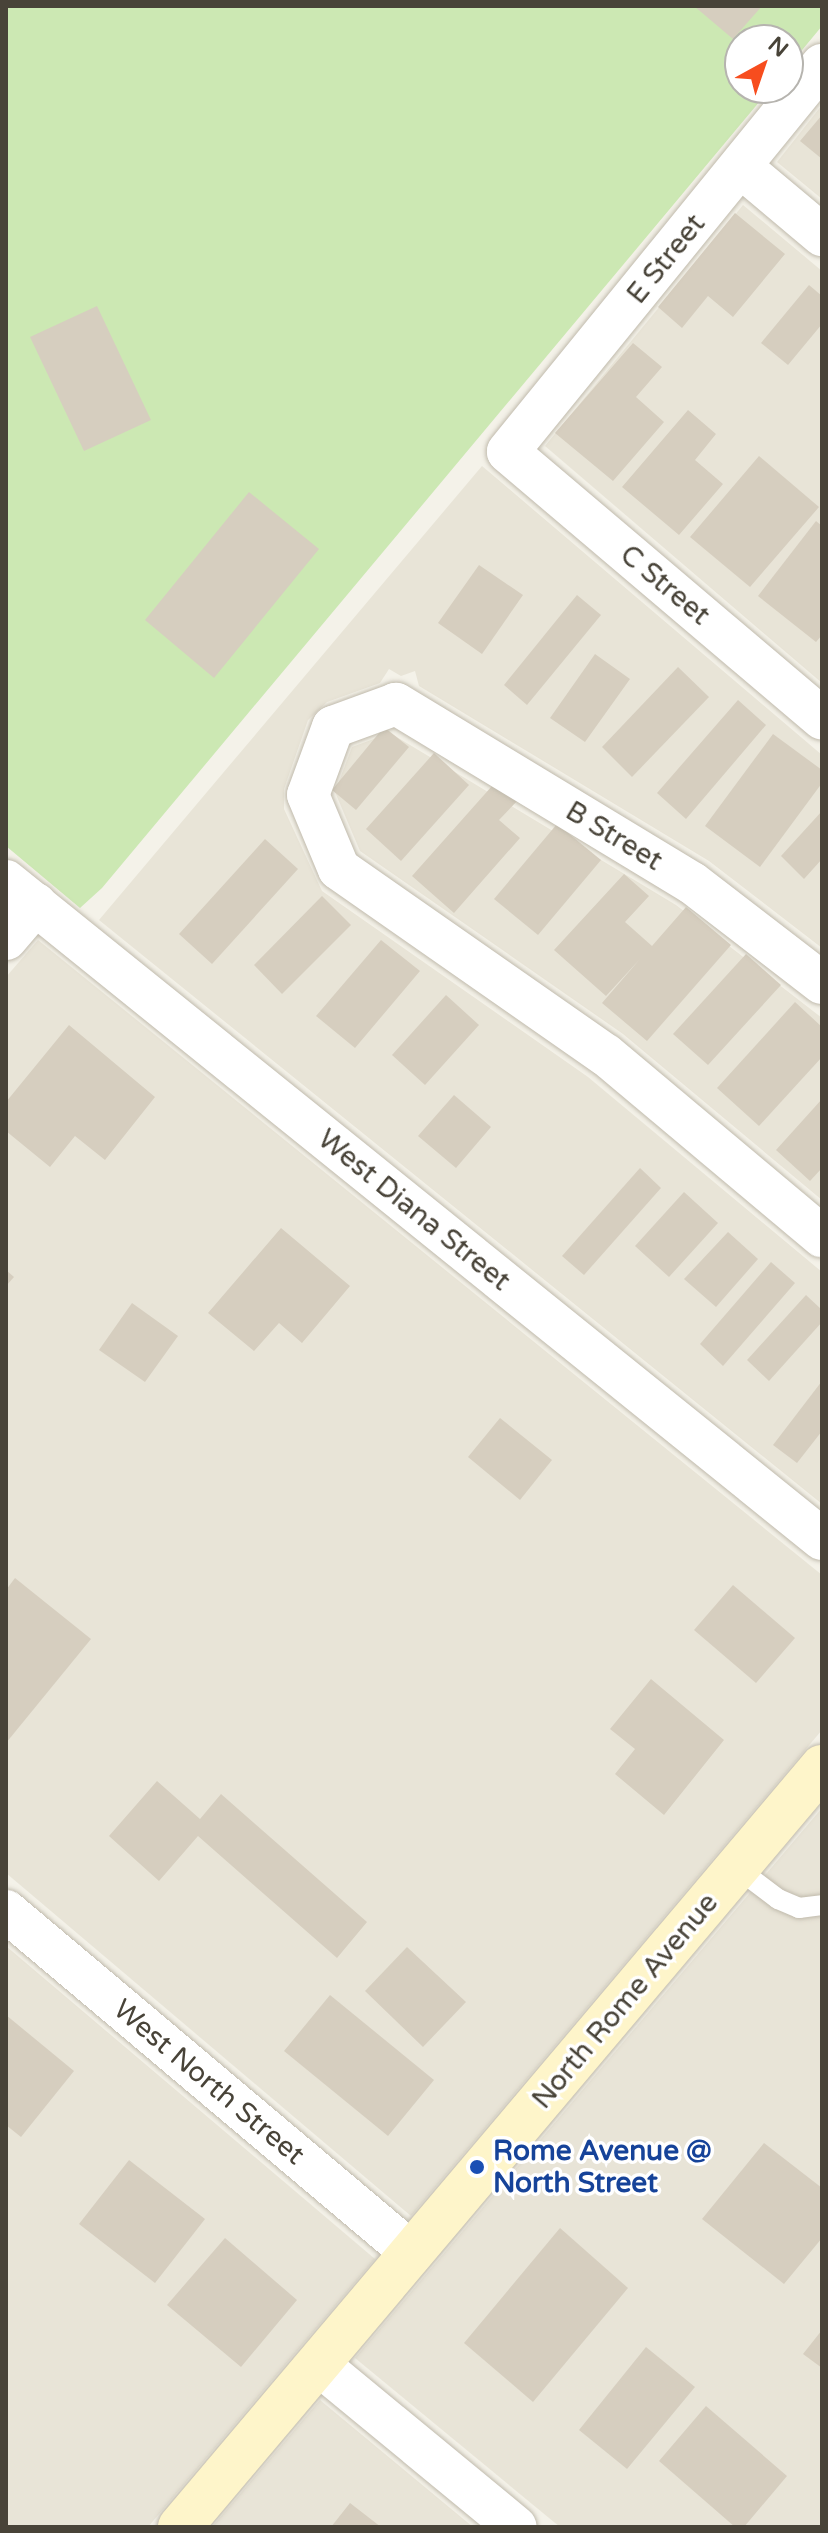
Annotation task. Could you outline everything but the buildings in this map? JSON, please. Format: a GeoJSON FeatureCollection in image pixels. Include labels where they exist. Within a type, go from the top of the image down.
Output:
{"type":"FeatureCollection","features":[{"type":"Feature","properties":{"kind":"street","name":"E Street"},"geometry":{"type":"LineString","coordinates":[[508,452],[822,65]]}},
{"type":"Feature","properties":{"kind":"street"},"geometry":{"type":"LineString","coordinates":[[741,167],[822,235]]}},
{"type":"Feature","properties":{"kind":"street","name":"C Street"},"geometry":{"type":"LineString","coordinates":[[508,452],[822,718]]}},
{"type":"Feature","properties":{"kind":"street","name":"B Street"},"geometry":{"type":"LineString","coordinates":[[822,983],[692,883],[396,704],[333,727],[308,795],[339,869],[606,1055],[822,1236]]}},
{"type":"Feature","properties":{"kind":"street"},"geometry":{"type":"LineString","coordinates":[[6,939],[21,893]]}},
{"type":"Feature","properties":{"kind":"street","name":"West Diana Street"},"geometry":{"type":"LineString","coordinates":[[21,893],[822,1539]]}},
{"type":"Feature","properties":{"kind":"street","name":"North Rome Avenue"},"geometry":{"type":"LineString","coordinates":[[180,2527],[822,1767]]}},
{"type":"Feature","properties":{"kind":"street","name":"West North Street"},"geometry":{"type":"LineString","coordinates":[[6,1911],[412,2253]]}},
{"type":"Feature","properties":{"kind":"street"},"geometry":{"type":"LineString","coordinates":[[318,2364],[516,2527]]}},
{"type":"Feature","properties":{"kind":"lane"},"geometry":{"type":"LineString","coordinates":[[737,1868],[778,1899],[799,1908],[822,1905]]}},
{"type":"Feature","properties":{"kind":"shaded area"},"geometry":{"type":"Polygon","coordinates":[[[822,105],[822,199],[777,162],[822,105]]]}},
{"type":"Feature","properties":{"kind":"shaded area"},"geometry":{"type":"Polygon","coordinates":[[[743,205],[822,271],[822,683],[545,446],[743,205]]]}},
{"type":"Feature","properties":{"kind":"shaded area"},"geometry":{"type":"Polygon","coordinates":[[[482,466],[822,755],[822,948],[709,861],[419,686],[415,671],[401,676],[389,669],[380,683],[327,702],[308,720],[284,789],[284,809],[322,891],[588,1077],[822,1272],[822,1504],[99,920],[482,466]]]}},
{"type":"Feature","properties":{"kind":"shaded area"},"geometry":{"type":"Polygon","coordinates":[[[390,733],[676,905],[822,1018],[822,1200],[623,1034],[360,851],[335,792],[352,747],[390,733]]]}},
{"type":"Feature","properties":{"kind":"shaded area"},"geometry":{"type":"Polygon","coordinates":[[[38,940],[822,1575],[822,1730],[411,2216],[6,1873],[6,977],[38,940]]]}},
{"type":"Feature","properties":{"kind":"shaded area"},"geometry":{"type":"Polygon","coordinates":[[[822,1808],[822,2527],[560,2527],[355,2358],[822,1808]]]}},
{"type":"Feature","properties":{"kind":"shaded area"},"geometry":{"type":"Polygon","coordinates":[[[6,1946],[375,2259],[148,2527],[6,2527],[6,1946]]]}},
{"type":"Feature","properties":{"kind":"shaded area"},"geometry":{"type":"Polygon","coordinates":[[[320,2400],[473,2527],[212,2527],[320,2400]]]}},
{"type":"Feature","properties":{"kind":"green space"},"geometry":{"type":"Polygon","coordinates":[[[6,6],[822,6],[822,26],[804,48],[804,24],[724,24],[724,104],[758,104],[102,888],[80,908],[6,846],[6,6]]]}},
{"type":"Feature","properties":{"kind":"place","name":"Rome Avenue @ North Street"},"geometry":{"type":"Point","coordinates":[477,2167]}}]}
